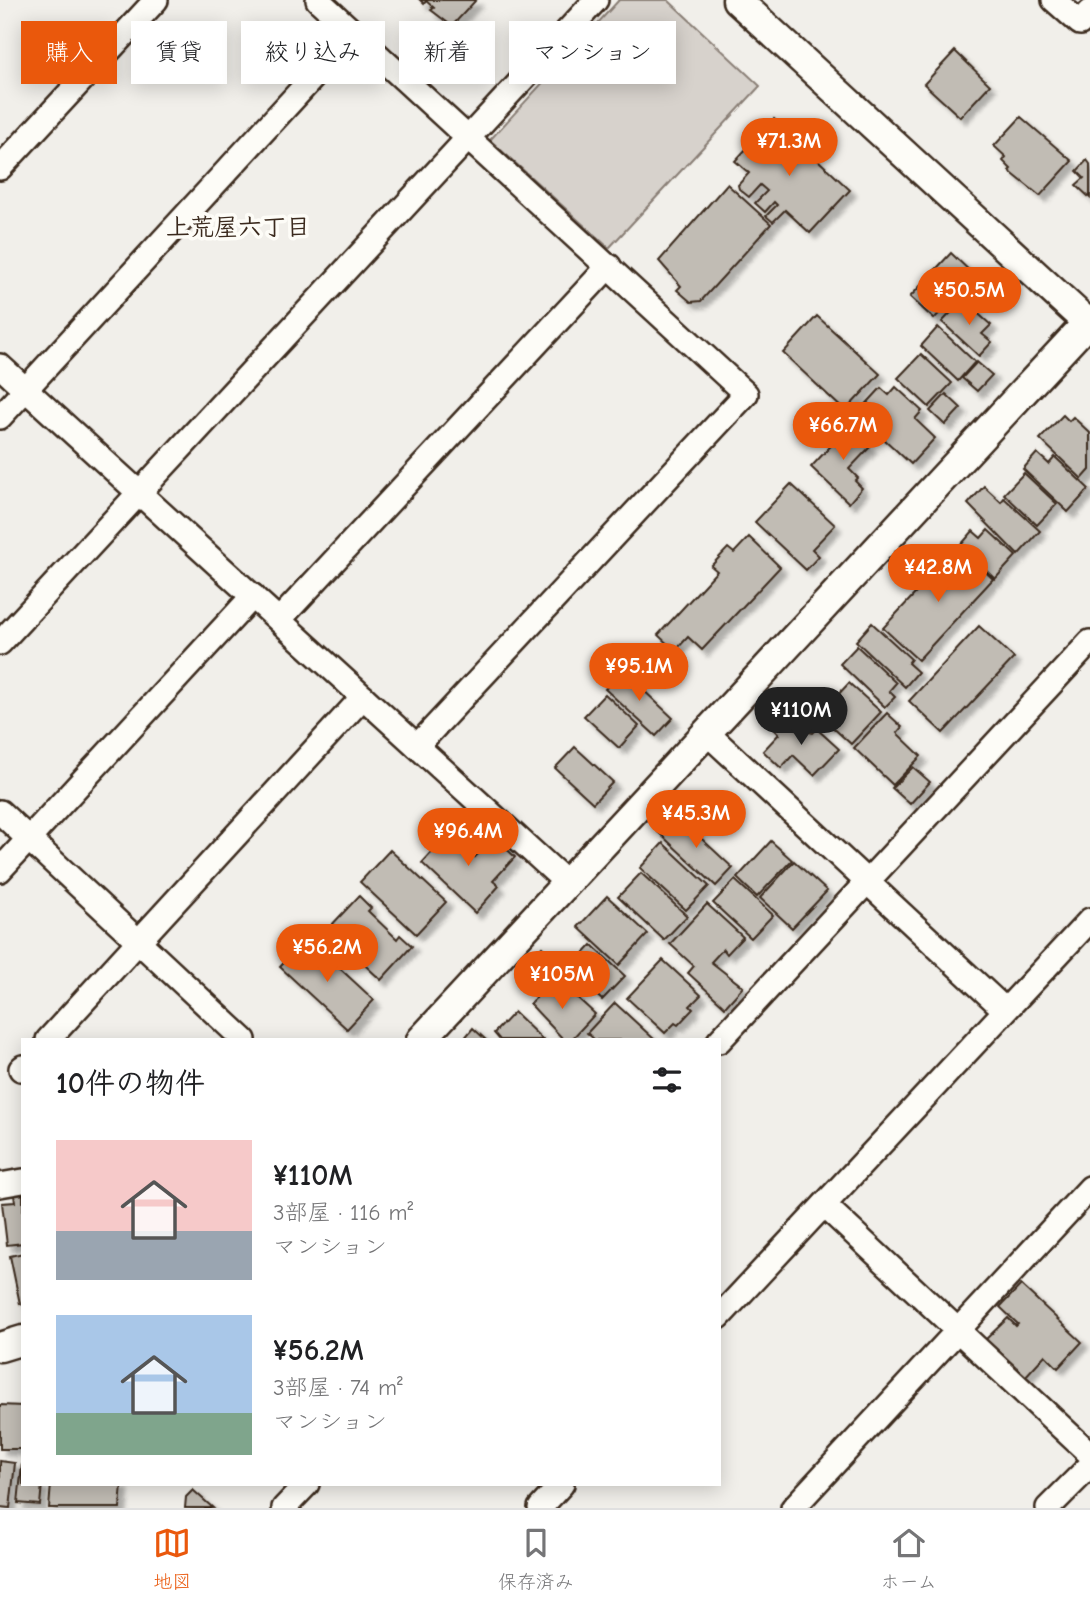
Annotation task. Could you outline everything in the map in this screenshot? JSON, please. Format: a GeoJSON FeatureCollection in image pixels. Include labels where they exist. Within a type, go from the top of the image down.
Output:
{"type":"FeatureCollection","features":[{"type":"Feature","properties":{"kind":"street"},"geometry":{"type":"LineString","coordinates":[[0,168],[156,0]]}},
{"type":"Feature","properties":{"kind":"street"},"geometry":{"type":"LineString","coordinates":[[318,0],[340,21]]}},
{"type":"Feature","properties":{"kind":"street"},"geometry":{"type":"LineString","coordinates":[[0,643],[471,139],[596,0]]}},
{"type":"Feature","properties":{"kind":"street"},"geometry":{"type":"LineString","coordinates":[[423,1038],[1089,322],[737,0]]}},
{"type":"Feature","properties":{"kind":"street"},"geometry":{"type":"LineString","coordinates":[[1055,0],[1080,23],[1090,12]]}},
{"type":"Feature","properties":{"kind":"street"},"geometry":{"type":"LineString","coordinates":[[385,62],[746,394],[417,746]]}},
{"type":"Feature","properties":{"kind":"street"},"geometry":{"type":"LineString","coordinates":[[0,417],[307,84]]}},
{"type":"Feature","properties":{"kind":"street"},"geometry":{"type":"LineString","coordinates":[[279,620],[609,266]]}},
{"type":"Feature","properties":{"kind":"street"},"geometry":{"type":"LineString","coordinates":[[0,366],[567,883]]}},
{"type":"Feature","properties":{"kind":"street"},"geometry":{"type":"LineString","coordinates":[[0,870],[253,596]]}},
{"type":"Feature","properties":{"kind":"street"},"geometry":{"type":"LineString","coordinates":[[721,1039],[1090,642]]}},
{"type":"Feature","properties":{"kind":"street"},"geometry":{"type":"LineString","coordinates":[[50,1038],[363,697]]}},
{"type":"Feature","properties":{"kind":"street"},"geometry":{"type":"LineString","coordinates":[[706,732],[1005,1010]]}},
{"type":"Feature","properties":{"kind":"street"},"geometry":{"type":"LineString","coordinates":[[0,812],[138,941],[229,1035]]}},
{"type":"Feature","properties":{"kind":"street"},"geometry":{"type":"LineString","coordinates":[[721,1315],[1090,920]]}},
{"type":"Feature","properties":{"kind":"street"},"geometry":{"type":"LineString","coordinates":[[0,1185],[21,1181]]}},
{"type":"Feature","properties":{"kind":"street"},"geometry":{"type":"LineString","coordinates":[[793,1508],[1090,1188]]}},
{"type":"Feature","properties":{"kind":"street"},"geometry":{"type":"LineString","coordinates":[[824,1205],[1090,1454]]}},
{"type":"Feature","properties":{"kind":"street"},"geometry":{"type":"LineString","coordinates":[[0,1346],[21,1341]]}},
{"type":"Feature","properties":{"kind":"street"},"geometry":{"type":"LineString","coordinates":[[1048,1508],[1090,1466]]}},
{"type":"Feature","properties":{"kind":"street"},"geometry":{"type":"LineString","coordinates":[[284,1508],[305,1486]]}},
{"type":"Feature","properties":{"kind":"street"},"geometry":{"type":"LineString","coordinates":[[540,1508],[560,1486]]}},
{"type":"Feature","properties":{"kind":"shaded area"},"geometry":{"type":"Polygon","coordinates":[[[619,0],[668,0],[760,86],[609,248],[490,140],[542,84],[676,84],[676,21],[600,21],[619,0]]]}},
{"type":"Feature","properties":{"kind":"building"},"geometry":{"type":"Polygon","coordinates":[[[420,0],[476,0],[457,21],[445,21],[431,10],[434,8],[426,1],[424,4],[420,0]]]}},
{"type":"Feature","properties":{"kind":"building"},"geometry":{"type":"Polygon","coordinates":[[[955,51],[990,85],[960,117],[924,84],[955,51]]]}},
{"type":"Feature","properties":{"kind":"building"},"geometry":{"type":"Polygon","coordinates":[[[1021,117],[1072,161],[1040,196],[1009,171],[1011,169],[1003,161],[1006,157],[994,146],[1021,117]]]}},
{"type":"Feature","properties":{"kind":"building"},"geometry":{"type":"Polygon","coordinates":[[[774,119],[850,190],[810,233],[785,210],[773,222],[766,216],[777,205],[774,202],[765,212],[755,203],[767,191],[760,185],[749,197],[739,189],[738,185],[749,173],[735,161],[774,119]]]}},
{"type":"Feature","properties":{"kind":"building"},"geometry":{"type":"Polygon","coordinates":[[[1087,160],[1090,164],[1090,198],[1076,185],[1084,178],[1077,171],[1087,160]]]}},
{"type":"Feature","properties":{"kind":"building"},"geometry":{"type":"Polygon","coordinates":[[[727,184],[771,224],[701,301],[691,302],[677,290],[681,286],[659,261],[727,184]]]}},
{"type":"Feature","properties":{"kind":"building"},"geometry":{"type":"Polygon","coordinates":[[[951,253],[974,275],[934,319],[910,297],[951,253]]]}},
{"type":"Feature","properties":{"kind":"building"},"geometry":{"type":"Polygon","coordinates":[[[963,300],[991,325],[982,334],[992,342],[979,356],[942,322],[963,300]]]}},
{"type":"Feature","properties":{"kind":"building"},"geometry":{"type":"Polygon","coordinates":[[[817,316],[880,374],[845,411],[783,353],[817,316]]]}},
{"type":"Feature","properties":{"kind":"building"},"geometry":{"type":"Polygon","coordinates":[[[938,327],[975,362],[958,381],[921,346],[938,327]]]}},
{"type":"Feature","properties":{"kind":"building"},"geometry":{"type":"Polygon","coordinates":[[[921,354],[952,383],[929,407],[898,378],[921,354]]]}},
{"type":"Feature","properties":{"kind":"building"},"geometry":{"type":"Polygon","coordinates":[[[977,362],[992,375],[977,391],[962,378],[977,362]]]}},
{"type":"Feature","properties":{"kind":"building"},"geometry":{"type":"Polygon","coordinates":[[[896,387],[922,411],[915,419],[935,438],[911,464],[857,414],[881,388],[889,395],[896,387]]]}},
{"type":"Feature","properties":{"kind":"building"},"geometry":{"type":"Polygon","coordinates":[[[946,394],[961,408],[945,425],[930,411],[946,394]]]}},
{"type":"Feature","properties":{"kind":"building"},"geometry":{"type":"Polygon","coordinates":[[[1063,415],[1069,421],[1073,417],[1090,433],[1090,470],[1082,479],[1040,439],[1063,415]]]}},
{"type":"Feature","properties":{"kind":"building"},"geometry":{"type":"Polygon","coordinates":[[[855,420],[864,428],[857,435],[870,447],[849,469],[858,478],[855,481],[862,488],[849,503],[811,467],[855,420]]]}},
{"type":"Feature","properties":{"kind":"building"},"geometry":{"type":"Polygon","coordinates":[[[1037,453],[1049,464],[1055,457],[1089,489],[1068,512],[1023,469],[1037,453]]]}},
{"type":"Feature","properties":{"kind":"building"},"geometry":{"type":"Polygon","coordinates":[[[1024,473],[1057,504],[1037,525],[1004,494],[1024,473]]]}},
{"type":"Feature","properties":{"kind":"building"},"geometry":{"type":"Polygon","coordinates":[[[791,484],[835,525],[812,549],[819,556],[806,570],[755,522],[791,484]]]}},
{"type":"Feature","properties":{"kind":"building"},"geometry":{"type":"Polygon","coordinates":[[[984,486],[1001,502],[1004,498],[1040,531],[1018,555],[968,504],[984,486]]]}},
{"type":"Feature","properties":{"kind":"building"},"geometry":{"type":"Polygon","coordinates":[[[988,530],[1016,556],[995,579],[960,546],[973,531],[981,538],[988,530]]]}},
{"type":"Feature","properties":{"kind":"building"},"geometry":{"type":"Polygon","coordinates":[[[749,537],[780,567],[702,650],[688,637],[675,651],[658,635],[717,571],[711,566],[728,548],[734,553],[749,537]]]}},
{"type":"Feature","properties":{"kind":"building"},"geometry":{"type":"Polygon","coordinates":[[[959,547],[993,579],[918,660],[883,628],[959,547]]]}},
{"type":"Feature","properties":{"kind":"building"},"geometry":{"type":"Polygon","coordinates":[[[872,623],[911,659],[908,663],[918,672],[905,687],[856,641],[872,623]]]}},
{"type":"Feature","properties":{"kind":"building"},"geometry":{"type":"Polygon","coordinates":[[[979,626],[1014,658],[943,733],[909,701],[979,626]]]}},
{"type":"Feature","properties":{"kind":"building"},"geometry":{"type":"Polygon","coordinates":[[[857,646],[896,683],[889,691],[895,697],[885,707],[840,664],[857,646]]]}},
{"type":"Feature","properties":{"kind":"building"},"geometry":{"type":"Polygon","coordinates":[[[622,670],[673,718],[656,736],[605,689],[622,670]]]}},
{"type":"Feature","properties":{"kind":"building"},"geometry":{"type":"Polygon","coordinates":[[[849,683],[881,712],[851,744],[819,715],[849,683]]]}},
{"type":"Feature","properties":{"kind":"building"},"geometry":{"type":"Polygon","coordinates":[[[605,694],[639,726],[619,748],[584,716],[605,694]]]}},
{"type":"Feature","properties":{"kind":"building"},"geometry":{"type":"Polygon","coordinates":[[[887,713],[902,727],[897,733],[921,756],[893,785],[854,748],[887,713]]]}},
{"type":"Feature","properties":{"kind":"building"},"geometry":{"type":"Polygon","coordinates":[[[785,719],[795,728],[813,733],[817,729],[839,749],[814,775],[793,755],[781,768],[763,751],[779,734],[775,730],[785,719]]]}},
{"type":"Feature","properties":{"kind":"building"},"geometry":{"type":"Polygon","coordinates":[[[575,747],[613,782],[593,803],[555,768],[575,747]]]}},
{"type":"Feature","properties":{"kind":"building"},"geometry":{"type":"Polygon","coordinates":[[[913,767],[930,782],[910,804],[892,788],[913,767]]]}},
{"type":"Feature","properties":{"kind":"building"},"geometry":{"type":"Polygon","coordinates":[[[675,814],[733,868],[716,886],[658,832],[675,814]]]}},
{"type":"Feature","properties":{"kind":"building"},"geometry":{"type":"Polygon","coordinates":[[[456,826],[473,842],[466,849],[475,857],[494,837],[515,857],[493,881],[499,886],[475,913],[422,863],[456,826]]]}},
{"type":"Feature","properties":{"kind":"building"},"geometry":{"type":"Polygon","coordinates":[[[771,841],[792,860],[757,897],[737,878],[771,841]]]}},
{"type":"Feature","properties":{"kind":"building"},"geometry":{"type":"Polygon","coordinates":[[[663,843],[709,886],[686,910],[640,868],[663,843]]]}},
{"type":"Feature","properties":{"kind":"building"},"geometry":{"type":"Polygon","coordinates":[[[390,850],[446,902],[416,934],[360,882],[390,850]]]}},
{"type":"Feature","properties":{"kind":"building"},"geometry":{"type":"Polygon","coordinates":[[[794,861],[827,891],[792,928],[760,898],[794,861]]]}},
{"type":"Feature","properties":{"kind":"building"},"geometry":{"type":"Polygon","coordinates":[[[641,873],[687,916],[664,940],[618,897],[641,873]]]}},
{"type":"Feature","properties":{"kind":"building"},"geometry":{"type":"Polygon","coordinates":[[[735,880],[773,915],[751,938],[713,903],[735,880]]]}},
{"type":"Feature","properties":{"kind":"building"},"geometry":{"type":"Polygon","coordinates":[[[359,896],[371,908],[368,911],[397,939],[400,935],[412,946],[381,980],[327,930],[359,896]]]}},
{"type":"Feature","properties":{"kind":"building"},"geometry":{"type":"Polygon","coordinates":[[[607,896],[648,934],[619,965],[578,927],[607,896]]]}},
{"type":"Feature","properties":{"kind":"building"},"geometry":{"type":"Polygon","coordinates":[[[707,904],[743,937],[727,954],[723,949],[711,962],[743,987],[725,1007],[688,973],[694,966],[670,944],[707,904]]]}},
{"type":"Feature","properties":{"kind":"building"},"geometry":{"type":"Polygon","coordinates":[[[307,938],[374,1000],[347,1029],[280,967],[307,938]]]}},
{"type":"Feature","properties":{"kind":"building"},"geometry":{"type":"Polygon","coordinates":[[[592,945],[625,976],[602,1000],[578,978],[587,969],[578,960],[592,945]]]}},
{"type":"Feature","properties":{"kind":"building"},"geometry":{"type":"Polygon","coordinates":[[[542,947],[562,966],[545,983],[525,965],[542,947]]]}},
{"type":"Feature","properties":{"kind":"building"},"geometry":{"type":"Polygon","coordinates":[[[663,960],[701,995],[690,1006],[693,1009],[678,1025],[675,1023],[665,1033],[627,998],[663,960]]]}},
{"type":"Feature","properties":{"kind":"building"},"geometry":{"type":"Polygon","coordinates":[[[550,982],[562,993],[567,988],[595,1014],[573,1038],[562,1038],[530,1004],[550,982]]]}},
{"type":"Feature","properties":{"kind":"building"},"geometry":{"type":"Polygon","coordinates":[[[615,1003],[653,1038],[593,1038],[587,1033],[615,1003]]]}},
{"type":"Feature","properties":{"kind":"building"},"geometry":{"type":"Polygon","coordinates":[[[514,1012],[541,1038],[498,1038],[494,1033],[514,1012]]]}},
{"type":"Feature","properties":{"kind":"building"},"geometry":{"type":"Polygon","coordinates":[[[473,1028],[484,1038],[465,1038],[473,1028]]]}},
{"type":"Feature","properties":{"kind":"building"},"geometry":{"type":"Polygon","coordinates":[[[21,1194],[21,1243],[7,1245],[2,1203],[15,1202],[14,1195],[21,1194]]]}},
{"type":"Feature","properties":{"kind":"building"},"geometry":{"type":"Polygon","coordinates":[[[21,1253],[20,1304],[10,1256],[21,1253]]]}},
{"type":"Feature","properties":{"kind":"building"},"geometry":{"type":"Polygon","coordinates":[[[1021,1285],[1082,1342],[1058,1368],[1045,1355],[1025,1377],[985,1340],[1008,1318],[1016,1326],[1018,1324],[1000,1307],[1021,1285]]]}},
{"type":"Feature","properties":{"kind":"building"},"geometry":{"type":"Polygon","coordinates":[[[0,1405],[21,1406],[21,1449],[0,1449],[0,1405]]]}},
{"type":"Feature","properties":{"kind":"building"},"geometry":{"type":"Polygon","coordinates":[[[0,1461],[15,1463],[10,1508],[0,1507],[0,1461]]]}},
{"type":"Feature","properties":{"kind":"building"},"geometry":{"type":"Polygon","coordinates":[[[21,1474],[21,1486],[42,1486],[40,1505],[18,1503],[21,1474]]]}},
{"type":"Feature","properties":{"kind":"building"},"geometry":{"type":"Polygon","coordinates":[[[51,1486],[122,1486],[120,1508],[49,1508],[51,1486]]]}},
{"type":"Feature","properties":{"kind":"building"},"geometry":{"type":"Polygon","coordinates":[[[193,1490],[213,1508],[185,1508],[186,1497],[193,1490]]]}},
{"type":"Feature","properties":{"kind":"district","name":"上荒屋六丁目"},"geometry":{"type":"Point","coordinates":[238,227]}}]}
